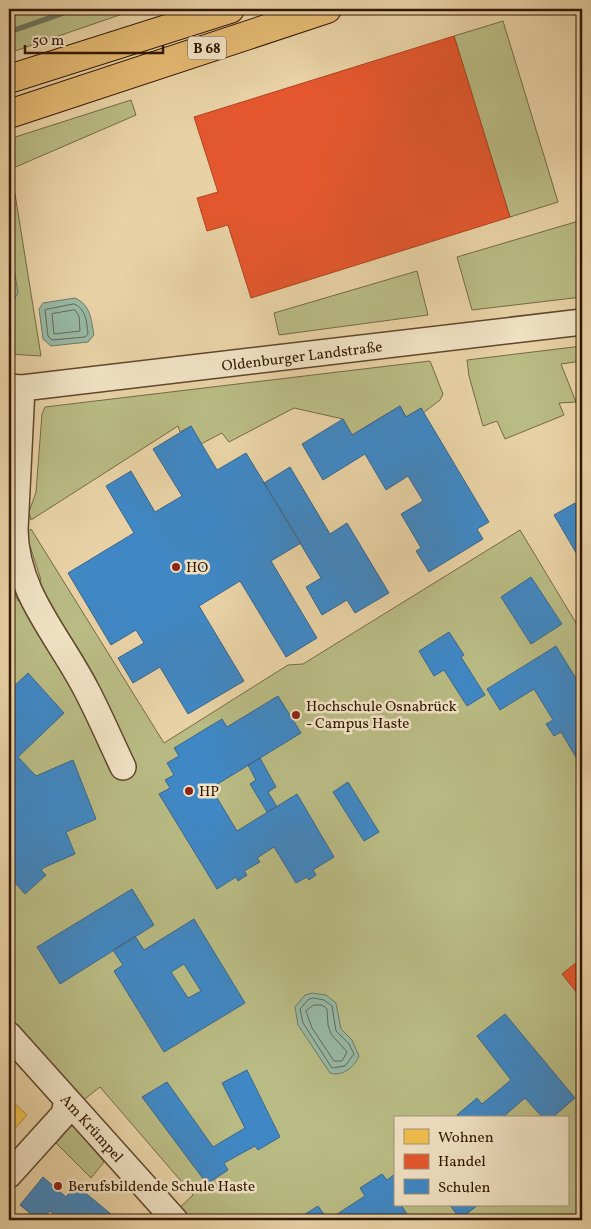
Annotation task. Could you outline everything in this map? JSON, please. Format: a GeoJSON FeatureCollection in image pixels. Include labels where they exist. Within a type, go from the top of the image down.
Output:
{"type":"FeatureCollection","features":[{"type":"Feature","properties":{"kind":"highway","name":"B 68"},"geometry":{"type":"LineString","coordinates":[[9,79],[230,9]]}},
{"type":"Feature","properties":{"kind":"highway","name":"B 68"},"geometry":{"type":"LineString","coordinates":[[9,114],[327,9]]}},
{"type":"Feature","properties":{"kind":"street","name":"Oldenburger Landstraße"},"geometry":{"type":"LineString","coordinates":[[123,767],[87,691],[28,592],[20,573],[15,552],[14,530],[15,387],[150,374],[582,322]]}},
{"type":"Feature","properties":{"kind":"street","name":"Am Krümpel"},"geometry":{"type":"LineString","coordinates":[[9,1035],[175,1220]]}},
{"type":"Feature","properties":{"kind":"street"},"geometry":{"type":"LineString","coordinates":[[9,1175],[64,1114],[67,1100]]}},
{"type":"Feature","properties":{"kind":"green space"},"geometry":{"type":"Polygon","coordinates":[[[9,9],[137,9],[9,53],[9,9]]]}},
{"type":"Feature","properties":{"kind":"green space"},"geometry":{"type":"Polygon","coordinates":[[[503,21],[558,202],[510,217],[454,36],[503,21]]]}},
{"type":"Feature","properties":{"kind":"green space"},"geometry":{"type":"Polygon","coordinates":[[[131,100],[136,115],[11,169],[41,356],[9,354],[9,139],[131,100]]]}},
{"type":"Feature","properties":{"kind":"green space"},"geometry":{"type":"Polygon","coordinates":[[[582,220],[582,297],[472,310],[457,257],[582,220]]]}},
{"type":"Feature","properties":{"kind":"green space"},"geometry":{"type":"Polygon","coordinates":[[[417,271],[428,315],[279,335],[274,313],[417,271]]]}},
{"type":"Feature","properties":{"kind":"green space"},"geometry":{"type":"Polygon","coordinates":[[[582,346],[582,361],[561,364],[576,402],[559,403],[564,415],[505,439],[497,421],[483,426],[469,376],[467,360],[582,346]]]}},
{"type":"Feature","properties":{"kind":"green space"},"geometry":{"type":"Polygon","coordinates":[[[430,361],[443,394],[440,400],[423,413],[421,408],[406,417],[400,406],[352,435],[343,419],[294,408],[229,442],[222,433],[201,444],[191,426],[180,432],[178,426],[31,520],[29,512],[36,492],[42,414],[45,407],[430,361]]]}},
{"type":"Feature","properties":{"kind":"green space","name":"Hochschule Osnabrück - Campus Haste"},"geometry":{"type":"Polygon","coordinates":[[[31,529],[164,743],[288,665],[303,664],[520,530],[582,633],[582,1220],[183,1220],[175,1212],[193,1195],[100,1087],[81,1102],[9,1021],[9,580],[18,601],[41,580],[30,546],[24,542],[24,535],[31,529]]]}},
{"type":"Feature","properties":{"kind":"green space"},"geometry":{"type":"Polygon","coordinates":[[[71,1126],[75,1126],[104,1162],[91,1178],[56,1143],[71,1126]]]}},
{"type":"Feature","properties":{"kind":"water"},"geometry":{"type":"Polygon","coordinates":[[[9,236],[18,293],[9,302],[9,236]]]}},
{"type":"Feature","properties":{"kind":"water"},"geometry":{"type":"Polygon","coordinates":[[[75,298],[87,309],[94,335],[88,342],[51,346],[43,339],[39,309],[43,303],[75,298]]]}},
{"type":"Feature","properties":{"kind":"water"},"geometry":{"type":"Polygon","coordinates":[[[312,993],[326,995],[336,1003],[341,1029],[352,1040],[359,1056],[348,1070],[339,1074],[330,1073],[298,1025],[295,1007],[305,995],[312,993]]]}},
{"type":"Feature","properties":{"kind":"building: Wohnen"},"geometry":{"type":"Polygon","coordinates":[[[9,1098],[27,1115],[11,1133],[9,1132],[9,1098]]]}},
{"type":"Feature","properties":{"kind":"building: Handel"},"geometry":{"type":"Polygon","coordinates":[[[454,36],[510,217],[251,298],[228,225],[207,231],[197,198],[218,192],[194,117],[454,36]]]}},
{"type":"Feature","properties":{"kind":"building: Handel"},"geometry":{"type":"Polygon","coordinates":[[[582,958],[582,999],[562,974],[582,958]]]}},
{"type":"Feature","properties":{"kind":"building: Schulen"},"geometry":{"type":"Polygon","coordinates":[[[400,406],[406,417],[421,408],[489,522],[477,529],[483,539],[429,572],[416,551],[421,548],[401,514],[423,501],[408,476],[386,490],[365,454],[323,480],[302,444],[343,419],[352,435],[400,406]]]}},
{"type":"Feature","properties":{"kind":"building: Schulen","name":"HO"},"geometry":{"type":"Polygon","coordinates":[[[191,426],[217,470],[246,453],[301,543],[271,561],[317,638],[286,657],[240,581],[199,606],[244,681],[188,714],[160,667],[133,683],[118,658],[144,643],[136,630],[111,645],[68,573],[134,533],[106,486],[131,471],[155,512],[182,496],[153,449],[191,426]]]}},
{"type":"Feature","properties":{"kind":"building: Schulen"},"geometry":{"type":"Polygon","coordinates":[[[290,467],[330,534],[347,523],[389,593],[355,613],[347,600],[322,615],[306,587],[321,578],[264,483],[290,467]]]}},
{"type":"Feature","properties":{"kind":"building: Schulen"},"geometry":{"type":"Polygon","coordinates":[[[575,503],[582,516],[582,563],[554,515],[575,503]]]}},
{"type":"Feature","properties":{"kind":"building: Schulen"},"geometry":{"type":"Polygon","coordinates":[[[531,577],[562,624],[531,644],[501,597],[531,577]]]}},
{"type":"Feature","properties":{"kind":"building: Schulen"},"geometry":{"type":"Polygon","coordinates":[[[449,632],[464,655],[461,657],[485,695],[467,706],[444,670],[434,676],[419,651],[449,632]]]}},
{"type":"Feature","properties":{"kind":"building: Schulen"},"geometry":{"type":"Polygon","coordinates":[[[556,646],[582,688],[582,756],[577,759],[561,732],[554,736],[546,724],[553,720],[534,689],[500,710],[487,689],[556,646]]]}},
{"type":"Feature","properties":{"kind":"building: Schulen"},"geometry":{"type":"Polygon","coordinates":[[[28,673],[64,713],[18,757],[36,776],[73,760],[96,819],[66,832],[75,854],[41,870],[46,875],[25,894],[9,876],[9,691],[28,673]]]}},
{"type":"Feature","properties":{"kind":"building: Schulen","name":"HP"},"geometry":{"type":"Polygon","coordinates":[[[278,696],[301,733],[211,788],[237,831],[297,794],[334,857],[313,870],[316,875],[309,880],[307,877],[296,883],[274,847],[257,858],[260,862],[244,871],[247,875],[238,881],[236,877],[217,889],[159,794],[170,788],[165,780],[174,775],[167,763],[179,756],[174,748],[222,719],[227,727],[278,696]]]}},
{"type":"Feature","properties":{"kind":"building: Schulen"},"geometry":{"type":"Polygon","coordinates":[[[260,758],[276,787],[268,792],[277,807],[267,812],[250,784],[256,780],[248,765],[260,758]]]}},
{"type":"Feature","properties":{"kind":"building: Schulen"},"geometry":{"type":"Polygon","coordinates":[[[348,782],[379,832],[364,841],[333,792],[348,782]]]}},
{"type":"Feature","properties":{"kind":"building: Schulen"},"geometry":{"type":"Polygon","coordinates":[[[132,889],[154,925],[60,984],[37,947],[132,889]]]}},
{"type":"Feature","properties":{"kind":"building: Schulen"},"geometry":{"type":"Polygon","coordinates":[[[194,919],[245,1003],[164,1052],[114,971],[123,965],[113,950],[135,936],[144,950],[194,919]],[[184,964],[171,972],[188,998],[201,991],[184,964]]]}},
{"type":"Feature","properties":{"kind":"building: Schulen"},"geometry":{"type":"Polygon","coordinates":[[[505,1014],[575,1098],[554,1116],[541,1116],[525,1098],[504,1116],[458,1116],[477,1098],[482,1104],[511,1080],[477,1036],[505,1014]]]}},
{"type":"Feature","properties":{"kind":"building: Schulen"},"geometry":{"type":"Polygon","coordinates":[[[247,1070],[280,1137],[258,1150],[255,1146],[224,1163],[228,1170],[207,1184],[142,1097],[167,1082],[213,1147],[245,1128],[222,1083],[247,1070]]]}},
{"type":"Feature","properties":{"kind":"building: Schulen"},"geometry":{"type":"Polygon","coordinates":[[[382,1174],[387,1180],[394,1175],[394,1206],[402,1206],[411,1220],[384,1220],[380,1213],[370,1220],[328,1220],[365,1196],[360,1188],[382,1174]]]}},
{"type":"Feature","properties":{"kind":"building: Schulen"},"geometry":{"type":"Polygon","coordinates":[[[43,1177],[66,1197],[76,1185],[118,1220],[61,1220],[50,1211],[42,1220],[38,1220],[20,1205],[43,1177]]]}},
{"type":"Feature","properties":{"kind":"building: Schulen"},"geometry":{"type":"Polygon","coordinates":[[[318,1206],[328,1220],[300,1220],[299,1218],[318,1206]]]}},
{"type":"Feature","properties":{"kind":"building: Schulen"},"geometry":{"type":"Polygon","coordinates":[[[451,1206],[477,1206],[460,1219],[451,1206]]]}},
{"type":"Feature","properties":{"kind":"waterway"},"geometry":{"type":"LineString","coordinates":[[9,32],[75,9]]}},
{"type":"Feature","properties":{"kind":"place","name":"HO"},"geometry":{"type":"Point","coordinates":[176,567]}},
{"type":"Feature","properties":{"kind":"place","name":"Hochschule Osnabrück - Campus Haste"},"geometry":{"type":"Point","coordinates":[296,715]}},
{"type":"Feature","properties":{"kind":"place","name":"HP"},"geometry":{"type":"Point","coordinates":[189,791]}},
{"type":"Feature","properties":{"kind":"place","name":"Berufsbildende Schule Haste"},"geometry":{"type":"Point","coordinates":[58,1186]}}]}
